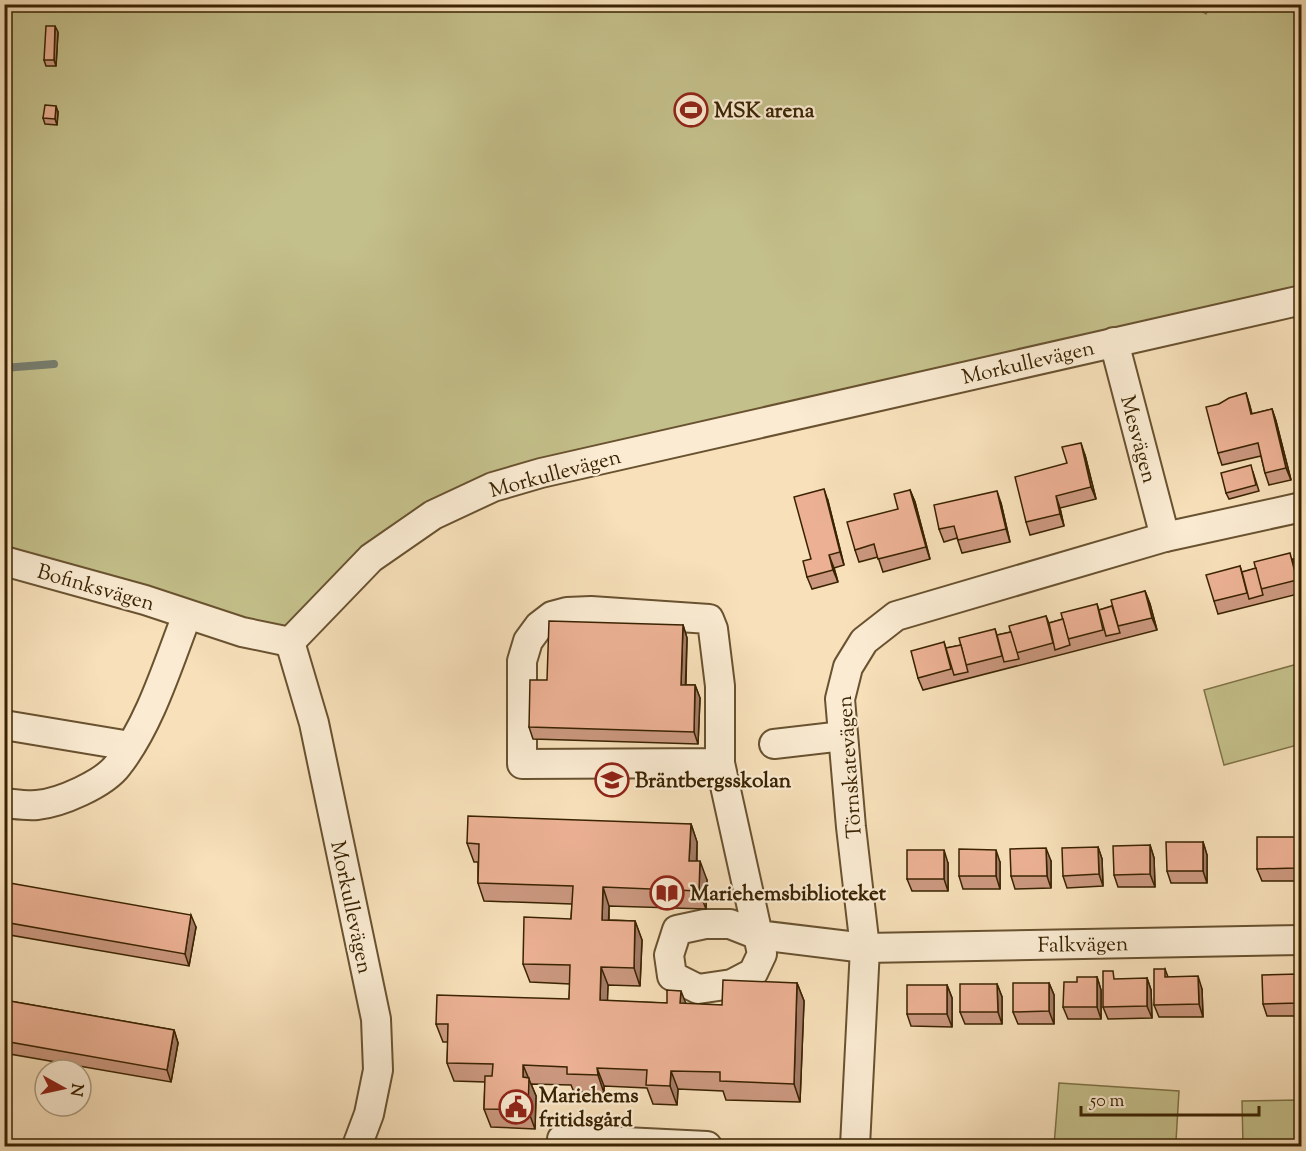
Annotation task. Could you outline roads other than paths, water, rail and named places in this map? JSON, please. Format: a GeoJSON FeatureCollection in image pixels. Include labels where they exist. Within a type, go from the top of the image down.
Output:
{"type":"FeatureCollection","features":[{"type":"Feature","properties":{"kind":"street","name":"Morkullevägen"},"geometry":{"type":"LineString","coordinates":[[357,1146],[369,1114],[378,1070],[376,1018],[314,723],[290,642],[371,558],[433,515],[494,487],[541,473],[1302,300]]}},
{"type":"Feature","properties":{"kind":"street","name":"Mesvägen"},"geometry":{"type":"LineString","coordinates":[[1114,342],[1165,537]]}},
{"type":"Feature","properties":{"kind":"street","name":"Törnskatevägen"},"geometry":{"type":"LineString","coordinates":[[855,1146],[865,948],[840,699],[848,667],[864,641],[896,616],[1165,537],[1302,507]]}},
{"type":"Feature","properties":{"kind":"street","name":"Bofinksvägen"},"geometry":{"type":"LineString","coordinates":[[4,561],[145,600],[242,632],[290,642]]}},
{"type":"Feature","properties":{"kind":"street"},"geometry":{"type":"LineString","coordinates":[[591,611],[709,620],[713,629],[720,686],[720,763],[522,764],[522,661],[528,641],[539,626],[552,616],[567,612],[591,611]]}},
{"type":"Feature","properties":{"kind":"street"},"geometry":{"type":"LineString","coordinates":[[4,803],[37,805],[68,798],[94,784],[117,767],[144,720],[187,615]]}},
{"type":"Feature","properties":{"kind":"street"},"geometry":{"type":"LineString","coordinates":[[4,725],[130,746]]}},
{"type":"Feature","properties":{"kind":"street"},"geometry":{"type":"LineString","coordinates":[[774,744],[843,736]]}},
{"type":"Feature","properties":{"kind":"street","name":"Falkvägen"},"geometry":{"type":"LineString","coordinates":[[720,763],[758,935],[865,948],[1302,940]]}},
{"type":"Feature","properties":{"kind":"street"},"geometry":{"type":"LineString","coordinates":[[562,1139],[707,1146]]}},
{"type":"Feature","properties":{"kind":"waterway"},"geometry":{"type":"LineString","coordinates":[[4,368],[54,364]]}},
{"type":"Feature","properties":{"kind":"place","name":"MSK arena"},"geometry":{"type":"Point","coordinates":[691,110]}},
{"type":"Feature","properties":{"kind":"place","name":"Bräntbergsskolan"},"geometry":{"type":"Point","coordinates":[612,780]}},
{"type":"Feature","properties":{"kind":"place","name":"Mariehemsbiblioteket"},"geometry":{"type":"Point","coordinates":[667,893]}},
{"type":"Feature","properties":{"kind":"place","name":"Mariehems fritidsgård"},"geometry":{"type":"Point","coordinates":[516,1107]}}]}
